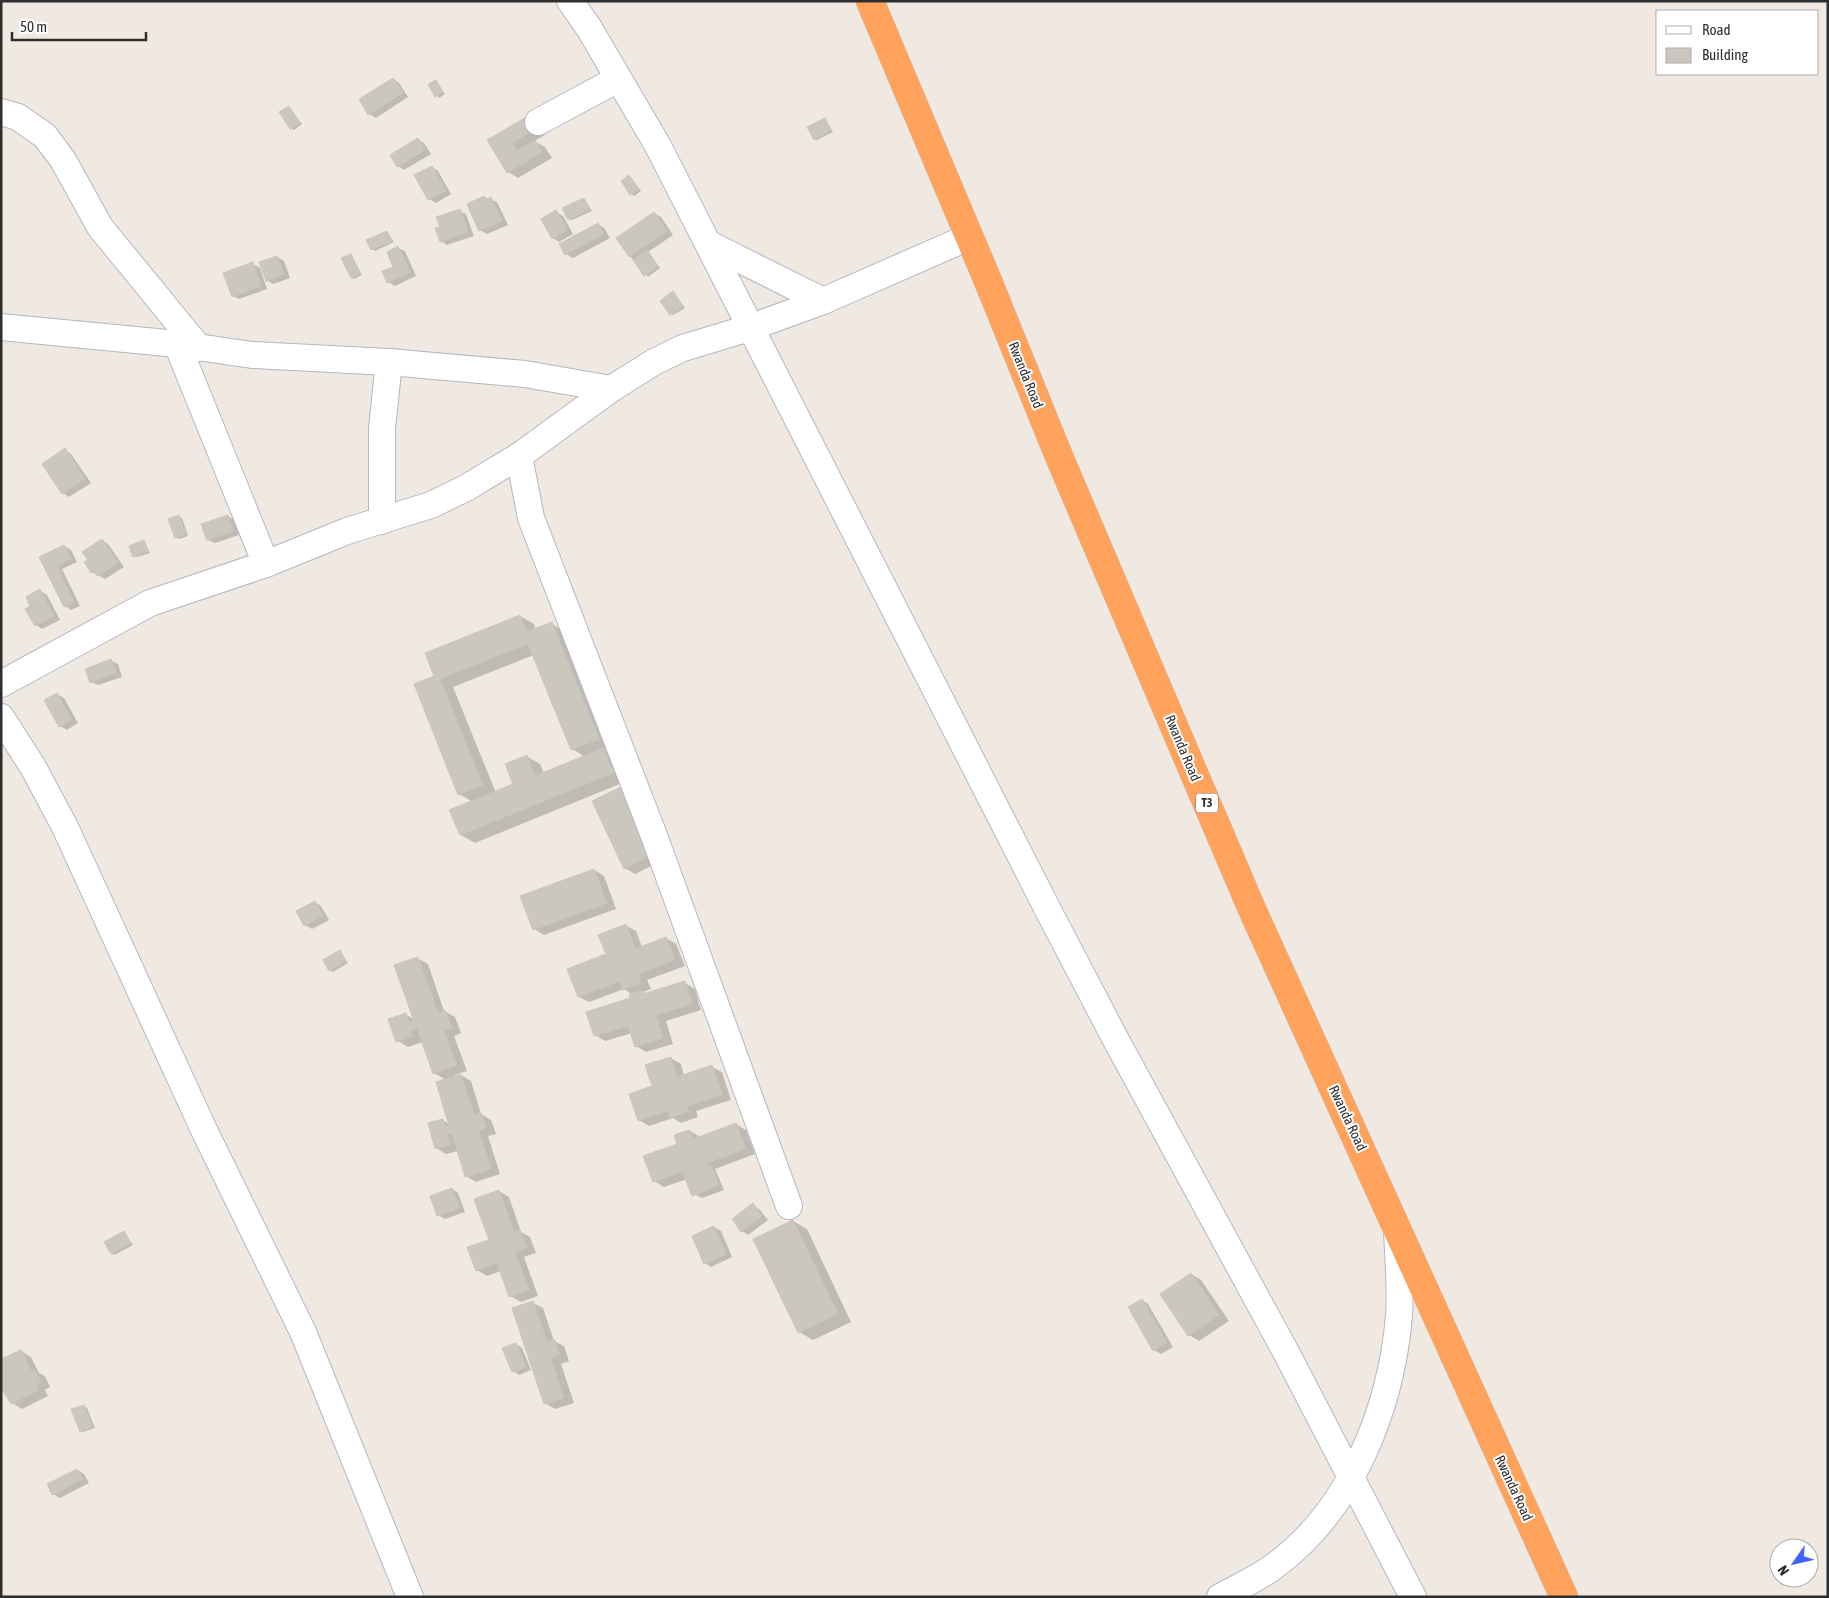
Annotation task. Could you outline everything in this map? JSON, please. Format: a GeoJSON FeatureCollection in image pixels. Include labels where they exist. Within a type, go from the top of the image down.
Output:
{"type":"FeatureCollection","features":[{"type":"Feature","properties":{"kind":"highway","name":"Rwanda Road"},"geometry":{"type":"LineString","coordinates":[[870,1],[1058,454],[1251,907],[1564,1597]]}},
{"type":"Feature","properties":{"kind":"street"},"geometry":{"type":"LineString","coordinates":[[570,1],[589,28],[658,146],[709,244],[749,328],[1098,1006],[1287,1354],[1413,1597]]}},
{"type":"Feature","properties":{"kind":"street"},"geometry":{"type":"LineString","coordinates":[[538,122],[618,79]]}},
{"type":"Feature","properties":{"kind":"street"},"geometry":{"type":"LineString","coordinates":[[1,112],[18,117],[45,136],[63,160],[100,227],[188,346],[266,564]]}},
{"type":"Feature","properties":{"kind":"street"},"geometry":{"type":"LineString","coordinates":[[1,684],[150,603],[266,564],[315,542],[431,505],[466,488],[519,456],[611,389],[654,362],[684,348],[749,328],[823,301],[969,237]]}},
{"type":"Feature","properties":{"kind":"street"},"geometry":{"type":"LineString","coordinates":[[709,244],[823,301]]}},
{"type":"Feature","properties":{"kind":"street"},"geometry":{"type":"LineString","coordinates":[[1,327],[188,346],[252,355],[389,362],[525,374],[611,389]]}},
{"type":"Feature","properties":{"kind":"street"},"geometry":{"type":"LineString","coordinates":[[382,522],[382,428],[389,362]]}},
{"type":"Feature","properties":{"kind":"street"},"geometry":{"type":"LineString","coordinates":[[519,456],[531,518],[649,824],[790,1206]]}},
{"type":"Feature","properties":{"kind":"street"},"geometry":{"type":"LineString","coordinates":[[1,717],[33,768],[65,827],[204,1130],[303,1332],[410,1597]]}},
{"type":"Feature","properties":{"kind":"street"},"geometry":{"type":"LineString","coordinates":[[1220,1597],[1274,1566],[1293,1550],[1321,1520],[1351,1479],[1367,1447],[1383,1403],[1392,1365],[1399,1315],[1397,1226]]}},
{"type":"Feature","properties":{"kind":"building"},"geometry":{"type":"Polygon","coordinates":[[[393,78],[403,93],[368,115],[359,99],[393,78]]]}},
{"type":"Feature","properties":{"kind":"building"},"geometry":{"type":"Polygon","coordinates":[[[436,80],[443,92],[435,97],[428,84],[436,80]]]}},
{"type":"Feature","properties":{"kind":"building"},"geometry":{"type":"Polygon","coordinates":[[[289,106],[300,123],[290,129],[279,112],[289,106]]]}},
{"type":"Feature","properties":{"kind":"building"},"geometry":{"type":"Polygon","coordinates":[[[528,116],[536,129],[512,143],[517,151],[535,140],[542,152],[507,173],[487,140],[528,116]]]}},
{"type":"Feature","properties":{"kind":"building"},"geometry":{"type":"Polygon","coordinates":[[[825,118],[831,130],[814,140],[807,127],[825,118]]]}},
{"type":"Feature","properties":{"kind":"building"},"geometry":{"type":"Polygon","coordinates":[[[418,138],[425,150],[397,167],[390,155],[418,138]]]}},
{"type":"Feature","properties":{"kind":"building"},"geometry":{"type":"Polygon","coordinates":[[[432,166],[446,191],[428,200],[414,175],[432,166]]]}},
{"type":"Feature","properties":{"kind":"building"},"geometry":{"type":"Polygon","coordinates":[[[629,175],[639,189],[630,195],[621,181],[629,175]]]}},
{"type":"Feature","properties":{"kind":"building"},"geometry":{"type":"Polygon","coordinates":[[[484,196],[486,199],[491,197],[502,221],[479,231],[467,204],[484,196]]]}},
{"type":"Feature","properties":{"kind":"building"},"geometry":{"type":"Polygon","coordinates":[[[584,198],[590,209],[568,220],[562,208],[584,198]]]}},
{"type":"Feature","properties":{"kind":"building"},"geometry":{"type":"Polygon","coordinates":[[[460,209],[468,232],[440,242],[435,228],[440,227],[436,217],[460,209]]]}},
{"type":"Feature","properties":{"kind":"building"},"geometry":{"type":"Polygon","coordinates":[[[556,210],[567,230],[552,239],[541,219],[556,210]]]}},
{"type":"Feature","properties":{"kind":"building"},"geometry":{"type":"Polygon","coordinates":[[[654,212],[667,231],[629,257],[616,238],[654,212]]]}},
{"type":"Feature","properties":{"kind":"building"},"geometry":{"type":"Polygon","coordinates":[[[598,223],[604,234],[565,255],[559,244],[598,223]]]}},
{"type":"Feature","properties":{"kind":"building"},"geometry":{"type":"Polygon","coordinates":[[[387,231],[392,241],[371,250],[366,240],[387,231]]]}},
{"type":"Feature","properties":{"kind":"building"},"geometry":{"type":"Polygon","coordinates":[[[398,246],[410,272],[387,283],[382,271],[393,267],[387,252],[398,246]]]}},
{"type":"Feature","properties":{"kind":"building"},"geometry":{"type":"Polygon","coordinates":[[[647,250],[658,266],[644,276],[633,260],[647,250]]]}},
{"type":"Feature","properties":{"kind":"building"},"geometry":{"type":"Polygon","coordinates":[[[351,254],[360,274],[351,278],[341,258],[351,254]]]}},
{"type":"Feature","properties":{"kind":"building"},"geometry":{"type":"Polygon","coordinates":[[[277,256],[284,274],[266,281],[259,262],[277,256]]]}},
{"type":"Feature","properties":{"kind":"building"},"geometry":{"type":"Polygon","coordinates":[[[253,262],[261,286],[232,297],[223,273],[253,262]]]}},
{"type":"Feature","properties":{"kind":"building"},"geometry":{"type":"Polygon","coordinates":[[[673,291],[683,306],[670,315],[660,301],[673,291]]]}},
{"type":"Feature","properties":{"kind":"building"},"geometry":{"type":"Polygon","coordinates":[[[65,448],[85,479],[62,494],[42,464],[65,448]]]}},
{"type":"Feature","properties":{"kind":"building"},"geometry":{"type":"Polygon","coordinates":[[[179,515],[186,534],[175,538],[168,519],[179,515]]]}},
{"type":"Feature","properties":{"kind":"building"},"geometry":{"type":"Polygon","coordinates":[[[228,515],[233,531],[207,540],[201,524],[228,515]]]}},
{"type":"Feature","properties":{"kind":"building"},"geometry":{"type":"Polygon","coordinates":[[[102,539],[118,563],[97,576],[94,571],[91,573],[84,562],[88,560],[82,552],[102,539]]]}},
{"type":"Feature","properties":{"kind":"building"},"geometry":{"type":"Polygon","coordinates":[[[144,540],[148,551],[133,557],[129,546],[144,540]]]}},
{"type":"Feature","properties":{"kind":"building"},"geometry":{"type":"Polygon","coordinates":[[[64,545],[71,559],[57,566],[74,602],[64,607],[39,557],[64,545]]]}},
{"type":"Feature","properties":{"kind":"building"},"geometry":{"type":"Polygon","coordinates":[[[40,589],[54,616],[35,626],[25,609],[30,606],[26,597],[40,589]]]}},
{"type":"Feature","properties":{"kind":"building"},"geometry":{"type":"Polygon","coordinates":[[[520,615],[527,632],[552,622],[599,739],[571,750],[528,644],[440,679],[483,785],[458,795],[414,684],[434,676],[425,653],[520,615]]]}},
{"type":"Feature","properties":{"kind":"building"},"geometry":{"type":"Polygon","coordinates":[[[111,659],[116,673],[90,683],[85,669],[111,659]]]}},
{"type":"Feature","properties":{"kind":"building"},"geometry":{"type":"Polygon","coordinates":[[[57,693],[72,720],[59,727],[44,700],[57,693]]]}},
{"type":"Feature","properties":{"kind":"building"},"geometry":{"type":"Polygon","coordinates":[[[603,748],[614,773],[460,835],[449,810],[513,784],[505,764],[527,755],[535,776],[603,748]]]}},
{"type":"Feature","properties":{"kind":"building"},"geometry":{"type":"Polygon","coordinates":[[[621,787],[653,854],[624,869],[592,801],[621,787]]]}},
{"type":"Feature","properties":{"kind":"building"},"geometry":{"type":"Polygon","coordinates":[[[594,869],[607,903],[533,930],[520,896],[594,869]]]}},
{"type":"Feature","properties":{"kind":"building"},"geometry":{"type":"Polygon","coordinates":[[[315,901],[323,916],[304,926],[296,911],[315,901]]]}},
{"type":"Feature","properties":{"kind":"building"},"geometry":{"type":"Polygon","coordinates":[[[626,924],[635,949],[666,937],[675,960],[638,974],[641,983],[623,990],[620,981],[578,997],[567,969],[606,954],[598,935],[626,924]]]}},
{"type":"Feature","properties":{"kind":"building"},"geometry":{"type":"Polygon","coordinates":[[[340,950],[346,961],[329,971],[323,960],[340,950]]]}},
{"type":"Feature","properties":{"kind":"building"},"geometry":{"type":"Polygon","coordinates":[[[418,957],[438,1013],[445,1010],[452,1028],[444,1030],[457,1065],[433,1074],[417,1028],[411,1030],[413,1036],[396,1042],[388,1019],[406,1013],[409,1023],[414,1021],[394,965],[418,957]]]}},
{"type":"Feature","properties":{"kind":"building"},"geometry":{"type":"Polygon","coordinates":[[[685,981],[692,1004],[656,1015],[663,1038],[635,1047],[628,1026],[594,1036],[586,1012],[630,998],[629,994],[642,990],[643,994],[685,981]]]}},
{"type":"Feature","properties":{"kind":"building"},"geometry":{"type":"Polygon","coordinates":[[[671,1057],[677,1077],[712,1065],[722,1095],[687,1106],[689,1111],[670,1118],[668,1111],[638,1121],[629,1094],[652,1086],[645,1065],[671,1057]]]}},
{"type":"Feature","properties":{"kind":"building"},"geometry":{"type":"Polygon","coordinates":[[[461,1074],[474,1115],[481,1113],[486,1128],[479,1131],[491,1169],[465,1177],[452,1133],[447,1134],[450,1145],[435,1149],[428,1123],[443,1119],[446,1127],[449,1126],[436,1082],[461,1074]]]}},
{"type":"Feature","properties":{"kind":"building"},"geometry":{"type":"Polygon","coordinates":[[[736,1123],[746,1149],[706,1163],[714,1185],[691,1193],[683,1171],[653,1182],[643,1156],[677,1144],[674,1135],[690,1130],[693,1139],[736,1123]]]}},
{"type":"Feature","properties":{"kind":"building"},"geometry":{"type":"Polygon","coordinates":[[[711,1165],[719,1185],[692,1196],[684,1176],[711,1165]]]}},
{"type":"Feature","properties":{"kind":"building"},"geometry":{"type":"Polygon","coordinates":[[[452,1188],[460,1208],[437,1216],[430,1196],[452,1188]]]}},
{"type":"Feature","properties":{"kind":"building"},"geometry":{"type":"Polygon","coordinates":[[[499,1190],[514,1232],[520,1230],[527,1247],[515,1252],[529,1290],[509,1297],[497,1263],[476,1271],[467,1247],[489,1240],[474,1199],[499,1190]]]}},
{"type":"Feature","properties":{"kind":"building"},"geometry":{"type":"Polygon","coordinates":[[[753,1203],[762,1216],[741,1232],[732,1219],[753,1203]]]}},
{"type":"Feature","properties":{"kind":"building"},"geometry":{"type":"Polygon","coordinates":[[[793,1220],[838,1314],[798,1333],[753,1239],[793,1220]]]}},
{"type":"Feature","properties":{"kind":"building"},"geometry":{"type":"Polygon","coordinates":[[[714,1226],[726,1254],[704,1264],[692,1236],[714,1226]]]}},
{"type":"Feature","properties":{"kind":"building"},"geometry":{"type":"Polygon","coordinates":[[[124,1231],[131,1243],[111,1254],[104,1242],[124,1231]]]}},
{"type":"Feature","properties":{"kind":"building"},"geometry":{"type":"Polygon","coordinates":[[[1191,1273],[1219,1315],[1188,1336],[1160,1294],[1191,1273]]]}},
{"type":"Feature","properties":{"kind":"building"},"geometry":{"type":"Polygon","coordinates":[[[1142,1299],[1167,1343],[1153,1351],[1128,1307],[1142,1299]]]}},
{"type":"Feature","properties":{"kind":"building"},"geometry":{"type":"Polygon","coordinates":[[[533,1301],[547,1342],[554,1339],[559,1355],[551,1358],[564,1398],[544,1404],[512,1308],[533,1301]]]}},
{"type":"Feature","properties":{"kind":"building"},"geometry":{"type":"Polygon","coordinates":[[[516,1343],[526,1367],[512,1372],[502,1348],[516,1343]]]}},
{"type":"Feature","properties":{"kind":"building"},"geometry":{"type":"Polygon","coordinates":[[[21,1350],[31,1371],[35,1369],[41,1382],[36,1384],[39,1390],[11,1404],[1,1387],[1,1359],[21,1350]]]}},
{"type":"Feature","properties":{"kind":"building"},"geometry":{"type":"Polygon","coordinates":[[[84,1405],[92,1427],[80,1432],[71,1409],[84,1405]]]}},
{"type":"Feature","properties":{"kind":"building"},"geometry":{"type":"Polygon","coordinates":[[[77,1469],[83,1479],[52,1495],[47,1484],[77,1469]]]}}]}
